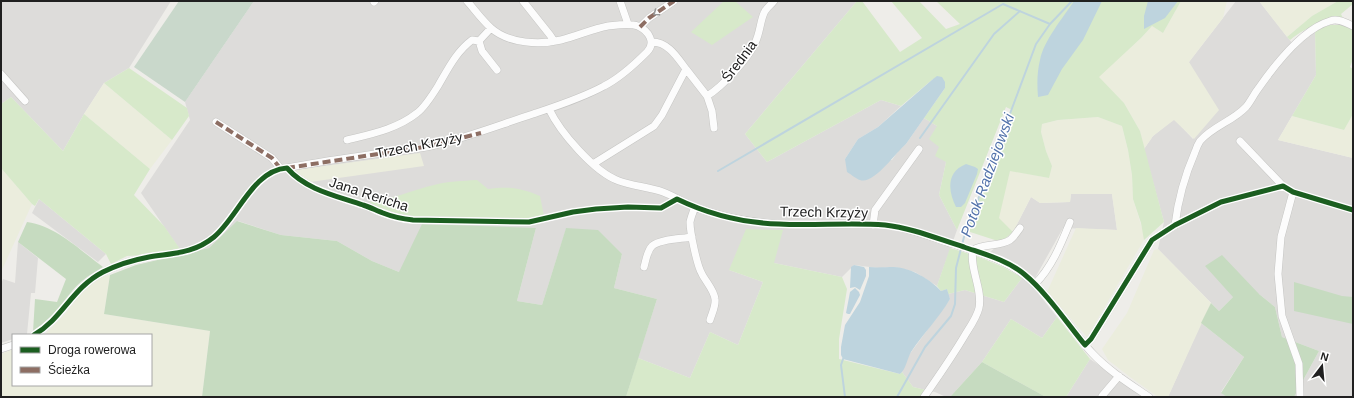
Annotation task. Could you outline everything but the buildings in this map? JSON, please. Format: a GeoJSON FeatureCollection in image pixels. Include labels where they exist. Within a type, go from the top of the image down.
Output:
{"type":"FeatureCollection","features":[{"type":"Feature","properties":{"kind":"street"},"geometry":{"type":"LineString","coordinates":[[467,1],[492,28],[502,35],[523,41],[543,43],[602,28],[628,24],[640,27],[648,34],[652,42],[660,43],[670,49],[686,69],[666,110],[654,126],[593,164]]}},
{"type":"Feature","properties":{"kind":"street"},"geometry":{"type":"LineString","coordinates":[[523,1],[554,41]]}},
{"type":"Feature","properties":{"kind":"street"},"geometry":{"type":"LineString","coordinates":[[620,1],[628,24]]}},
{"type":"Feature","properties":{"kind":"street"},"geometry":{"type":"LineString","coordinates":[[640,27],[649,18],[674,1]]}},
{"type":"Feature","properties":{"kind":"street","name":"Średnia"},"geometry":{"type":"LineString","coordinates":[[708,96],[728,79],[753,47],[757,40],[764,13],[774,1]]}},
{"type":"Feature","properties":{"kind":"street"},"geometry":{"type":"LineString","coordinates":[[1175,225],[1188,169],[1200,142],[1215,129],[1232,120],[1247,106],[1276,64],[1292,46],[1304,36],[1331,20],[1342,21],[1353,26]]}},
{"type":"Feature","properties":{"kind":"street"},"geometry":{"type":"LineString","coordinates":[[479,41],[492,28]]}},
{"type":"Feature","properties":{"kind":"street"},"geometry":{"type":"LineString","coordinates":[[347,140],[393,128],[418,112],[437,88],[452,61],[460,51],[472,40],[479,41]]}},
{"type":"Feature","properties":{"kind":"street"},"geometry":{"type":"LineString","coordinates":[[479,41],[482,51],[497,70]]}},
{"type":"Feature","properties":{"kind":"street","name":"Trzech Krzyży"},"geometry":{"type":"LineString","coordinates":[[284,168],[430,146],[481,133],[592,92],[612,81],[649,51],[652,46],[652,42]]}},
{"type":"Feature","properties":{"kind":"street","name":"Średnia"},"geometry":{"type":"LineString","coordinates":[[686,69],[708,96],[714,128]]}},
{"type":"Feature","properties":{"kind":"street"},"geometry":{"type":"LineString","coordinates":[[1,74],[25,101]]}},
{"type":"Feature","properties":{"kind":"street","name":"Trzech Krzyży"},"geometry":{"type":"LineString","coordinates":[[549,109],[556,122],[593,164],[602,172],[617,180],[664,192],[695,207],[734,218],[778,224],[873,225],[902,228],[970,249],[1010,265],[1024,274],[1035,284],[1085,345],[1101,362],[1149,397]]}},
{"type":"Feature","properties":{"kind":"street","name":"Jana Rericha"},"geometry":{"type":"LineString","coordinates":[[216,122],[272,158],[293,175],[318,189],[333,196],[398,218],[413,220],[529,222],[573,212],[613,207],[661,208],[677,199]]}},
{"type":"Feature","properties":{"kind":"street"},"geometry":{"type":"LineString","coordinates":[[1240,141],[1283,186],[1293,192],[1353,210]]}},
{"type":"Feature","properties":{"kind":"street","name":"Trzech Krzyży"},"geometry":{"type":"LineString","coordinates":[[873,225],[875,210],[919,149]]}},
{"type":"Feature","properties":{"kind":"street"},"geometry":{"type":"LineString","coordinates":[[36,334],[49,325],[78,290],[102,272],[134,260],[182,253],[196,248],[214,237],[228,222],[243,200],[264,178],[274,170],[284,168]]}},
{"type":"Feature","properties":{"kind":"street"},"geometry":{"type":"LineString","coordinates":[[1085,345],[1091,339],[1152,240],[1175,225],[1221,202],[1283,186]]}},
{"type":"Feature","properties":{"kind":"street"},"geometry":{"type":"LineString","coordinates":[[1293,192],[1281,238],[1278,274],[1282,316],[1299,364],[1300,397]]}},
{"type":"Feature","properties":{"kind":"street"},"geometry":{"type":"LineString","coordinates":[[695,207],[690,222],[698,266],[704,279],[713,291],[715,298],[710,320]]}},
{"type":"Feature","properties":{"kind":"street"},"geometry":{"type":"LineString","coordinates":[[1035,284],[1048,269],[1070,222]]}},
{"type":"Feature","properties":{"kind":"street"},"geometry":{"type":"LineString","coordinates":[[924,397],[948,363],[972,324],[979,308],[978,287],[970,249],[1001,244],[1011,239],[1020,228]]}},
{"type":"Feature","properties":{"kind":"street"},"geometry":{"type":"LineString","coordinates":[[644,267],[649,250],[655,244],[662,241],[692,237]]}},
{"type":"Feature","properties":{"kind":"street"},"geometry":{"type":"LineString","coordinates":[[1,349],[12,345]]}},
{"type":"Feature","properties":{"kind":"street"},"geometry":{"type":"LineString","coordinates":[[1102,396],[1119,376]]}},
{"type":"Feature","properties":{"kind":"shaded area"},"geometry":{"type":"Polygon","coordinates":[[[1,1],[171,1],[129,68],[104,83],[63,151],[11,97],[1,104],[1,1]]]}},
{"type":"Feature","properties":{"kind":"shaded area"},"geometry":{"type":"Polygon","coordinates":[[[254,1],[857,1],[745,134],[767,162],[881,100],[901,106],[878,127],[858,139],[845,159],[892,160],[899,150],[906,144],[924,118],[937,126],[939,147],[946,162],[939,195],[957,230],[937,286],[915,272],[895,267],[878,268],[854,265],[842,277],[774,263],[729,270],[763,282],[738,345],[710,332],[690,378],[638,358],[657,299],[614,288],[622,254],[566,229],[542,305],[517,301],[536,228],[399,272],[372,261],[337,241],[281,235],[238,221],[209,248],[183,254],[141,193],[190,120],[185,102],[254,1]]]}},
{"type":"Feature","properties":{"kind":"shaded area"},"geometry":{"type":"Polygon","coordinates":[[[1236,1],[1259,1],[1296,48],[1315,30],[1316,75],[1278,140],[1353,158],[1353,397],[1294,397],[1319,351],[1282,337],[1275,307],[1259,294],[1233,297],[1219,311],[1158,249],[1164,222],[1144,149],[1153,136],[1174,119],[1193,139],[1189,62],[1236,1]]]}},
{"type":"Feature","properties":{"kind":"shaded area"},"geometry":{"type":"Polygon","coordinates":[[[1071,194],[1112,194],[1117,230],[1063,228],[1035,278],[1017,264],[989,253],[1013,232],[1031,197],[1040,203],[1070,202],[1071,194]]]}},
{"type":"Feature","properties":{"kind":"shaded area"},"geometry":{"type":"Polygon","coordinates":[[[39,199],[106,254],[98,262],[32,213],[39,199]]]}},
{"type":"Feature","properties":{"kind":"shaded area"},"geometry":{"type":"Polygon","coordinates":[[[18,242],[38,258],[35,293],[31,293],[27,334],[12,334],[12,339],[1,343],[1,284],[3,279],[15,283],[18,242]]]}},
{"type":"Feature","properties":{"kind":"shaded area"},"geometry":{"type":"Polygon","coordinates":[[[1022,278],[1033,287],[1057,317],[1042,338],[1011,319],[982,362],[950,397],[913,387],[902,372],[909,355],[950,299],[948,294],[965,290],[1004,302],[1022,278]]]}},
{"type":"Feature","properties":{"kind":"shaded area"},"geometry":{"type":"Polygon","coordinates":[[[1201,323],[1244,357],[1221,392],[1227,397],[1168,397],[1201,323]]]}},
{"type":"Feature","properties":{"kind":"shaded area"},"geometry":{"type":"Polygon","coordinates":[[[1090,359],[1144,397],[1066,397],[1090,359]]]}},
{"type":"Feature","properties":{"kind":"green space"},"geometry":{"type":"Polygon","coordinates":[[[179,1],[254,1],[185,102],[134,67],[179,1]]]}},
{"type":"Feature","properties":{"kind":"green space"},"geometry":{"type":"Polygon","coordinates":[[[724,1],[735,1],[753,17],[712,45],[691,32],[724,1]]]}},
{"type":"Feature","properties":{"kind":"green space"},"geometry":{"type":"Polygon","coordinates":[[[857,1],[862,1],[900,52],[922,38],[891,1],[919,1],[946,29],[960,24],[936,1],[1181,1],[1163,33],[1152,26],[1099,77],[1124,103],[1140,131],[1164,222],[1144,240],[1141,223],[1133,199],[1132,175],[1122,126],[1098,117],[1058,120],[1042,124],[1041,132],[1052,166],[1049,178],[1010,171],[999,218],[1013,232],[1001,242],[967,231],[1012,110],[1006,107],[957,230],[939,195],[946,162],[935,156],[939,147],[929,139],[937,126],[924,118],[945,88],[933,79],[901,106],[881,100],[767,162],[745,134],[857,1]]]}},
{"type":"Feature","properties":{"kind":"green space"},"geometry":{"type":"Polygon","coordinates":[[[1181,1],[1227,1],[1223,18],[1189,62],[1219,110],[1194,139],[1174,120],[1153,136],[1144,149],[1140,131],[1124,103],[1098,77],[1152,26],[1163,33],[1181,1]]]}},
{"type":"Feature","properties":{"kind":"green space"},"geometry":{"type":"Polygon","coordinates":[[[1259,1],[1338,1],[1312,16],[1287,37],[1259,1]]]}},
{"type":"Feature","properties":{"kind":"green space"},"geometry":{"type":"Polygon","coordinates":[[[1338,1],[1353,1],[1353,4],[1341,14],[1343,18],[1315,25],[1290,40],[1287,37],[1312,16],[1338,1]]]}},
{"type":"Feature","properties":{"kind":"green space"},"geometry":{"type":"Polygon","coordinates":[[[1330,25],[1344,25],[1353,29],[1353,59],[1350,67],[1353,69],[1353,114],[1344,130],[1292,116],[1316,75],[1315,30],[1330,25]]]}},
{"type":"Feature","properties":{"kind":"green space"},"geometry":{"type":"Polygon","coordinates":[[[129,68],[187,108],[189,116],[172,140],[104,83],[129,68]]]}},
{"type":"Feature","properties":{"kind":"green space"},"geometry":{"type":"Polygon","coordinates":[[[104,83],[172,140],[150,169],[84,114],[104,83]]]}},
{"type":"Feature","properties":{"kind":"green space"},"geometry":{"type":"Polygon","coordinates":[[[11,97],[63,151],[84,114],[150,169],[134,195],[164,226],[180,249],[147,255],[127,256],[111,264],[106,254],[39,199],[35,206],[32,204],[1,168],[1,104],[11,97]]]}},
{"type":"Feature","properties":{"kind":"green space"},"geometry":{"type":"Polygon","coordinates":[[[1353,114],[1353,158],[1278,140],[1292,116],[1344,130],[1353,114]]]}},
{"type":"Feature","properties":{"kind":"green space"},"geometry":{"type":"Polygon","coordinates":[[[1098,117],[1122,126],[1132,175],[1133,199],[1145,238],[1087,337],[1047,292],[1076,228],[1117,230],[1112,194],[1071,194],[1070,202],[1040,203],[1031,197],[1013,232],[998,218],[1010,170],[1048,178],[1052,166],[1041,132],[1042,124],[1058,120],[1098,117]]]}},
{"type":"Feature","properties":{"kind":"green space"},"geometry":{"type":"Polygon","coordinates":[[[420,153],[424,166],[310,182],[296,173],[295,170],[420,153]]]}},
{"type":"Feature","properties":{"kind":"green space"},"geometry":{"type":"Polygon","coordinates":[[[1,168],[32,204],[1,272],[1,168]]]}},
{"type":"Feature","properties":{"kind":"green space"},"geometry":{"type":"Polygon","coordinates":[[[477,180],[488,189],[515,188],[540,196],[544,216],[527,220],[407,217],[381,209],[369,202],[439,184],[455,181],[477,180]]]}},
{"type":"Feature","properties":{"kind":"green space"},"geometry":{"type":"Polygon","coordinates":[[[237,221],[281,235],[337,241],[372,261],[399,272],[422,224],[536,228],[517,301],[542,305],[566,228],[598,230],[622,254],[614,288],[657,299],[626,397],[202,397],[210,331],[104,314],[110,275],[136,265],[209,248],[237,221]]]}},
{"type":"Feature","properties":{"kind":"green space"},"geometry":{"type":"Polygon","coordinates":[[[27,222],[48,228],[76,246],[103,267],[82,281],[47,322],[33,332],[35,299],[57,302],[66,279],[18,242],[27,222]]]}},
{"type":"Feature","properties":{"kind":"green space"},"geometry":{"type":"Polygon","coordinates":[[[746,229],[783,230],[774,263],[842,277],[847,289],[839,339],[839,359],[900,374],[902,372],[913,387],[926,390],[920,397],[626,397],[638,358],[690,378],[710,332],[738,345],[763,282],[729,270],[746,229]]]}},
{"type":"Feature","properties":{"kind":"green space"},"geometry":{"type":"Polygon","coordinates":[[[950,248],[988,260],[1022,278],[1004,302],[965,290],[948,294],[947,289],[941,291],[937,286],[950,248]]]}},
{"type":"Feature","properties":{"kind":"green space"},"geometry":{"type":"Polygon","coordinates":[[[1158,249],[1211,303],[1168,397],[1158,397],[1130,377],[1108,360],[1102,349],[1127,313],[1154,250],[1158,249]]]}},
{"type":"Feature","properties":{"kind":"green space"},"geometry":{"type":"Polygon","coordinates":[[[1222,255],[1259,294],[1275,307],[1282,337],[1319,351],[1294,397],[1227,397],[1221,393],[1244,357],[1201,323],[1211,303],[1219,311],[1233,297],[1205,266],[1222,255]]]}},
{"type":"Feature","properties":{"kind":"green space"},"geometry":{"type":"Polygon","coordinates":[[[110,275],[104,314],[210,331],[202,397],[1,397],[1,354],[12,349],[12,386],[152,386],[152,334],[45,334],[65,314],[82,292],[101,277],[110,275]]]}},
{"type":"Feature","properties":{"kind":"green space"},"geometry":{"type":"Polygon","coordinates":[[[1294,282],[1342,296],[1353,297],[1353,324],[1294,311],[1294,282]]]}},
{"type":"Feature","properties":{"kind":"green space"},"geometry":{"type":"Polygon","coordinates":[[[1057,317],[1090,359],[1066,397],[1046,397],[982,362],[1011,319],[1042,338],[1057,317]]]}},
{"type":"Feature","properties":{"kind":"green space"},"geometry":{"type":"Polygon","coordinates":[[[982,362],[1046,397],[950,397],[982,362]]]}},
{"type":"Feature","properties":{"kind":"water"},"geometry":{"type":"Polygon","coordinates":[[[1074,1],[1102,1],[1083,40],[1062,69],[1048,95],[1038,97],[1037,83],[1042,52],[1054,29],[1074,1]]]}},
{"type":"Feature","properties":{"kind":"water"},"geometry":{"type":"Polygon","coordinates":[[[1148,1],[1178,1],[1165,18],[1144,29],[1144,16],[1148,1]]]}},
{"type":"Feature","properties":{"kind":"water"},"geometry":{"type":"Polygon","coordinates":[[[937,76],[942,77],[945,82],[945,88],[906,144],[872,178],[860,180],[847,172],[845,159],[858,139],[878,127],[937,76]]]}},
{"type":"Feature","properties":{"kind":"water"},"geometry":{"type":"Polygon","coordinates":[[[966,164],[978,169],[977,174],[965,203],[961,207],[956,207],[951,195],[950,182],[955,172],[966,164]]]}},
{"type":"Feature","properties":{"kind":"water"},"geometry":{"type":"Polygon","coordinates":[[[854,265],[864,267],[866,270],[866,276],[860,290],[855,287],[850,288],[851,267],[854,265]]]}},
{"type":"Feature","properties":{"kind":"water"},"geometry":{"type":"Polygon","coordinates":[[[869,267],[894,267],[907,269],[926,278],[941,291],[947,289],[950,299],[911,352],[904,369],[900,374],[843,359],[841,355],[845,325],[860,302],[869,276],[869,267]]]}},
{"type":"Feature","properties":{"kind":"water"},"geometry":{"type":"Polygon","coordinates":[[[855,288],[860,295],[850,314],[848,314],[846,313],[850,292],[855,288]]]}},
{"type":"Feature","properties":{"kind":"waterway","name":"Potok Radziejowski"},"geometry":{"type":"LineString","coordinates":[[897,397],[925,347],[951,316],[955,304],[956,268],[964,237],[1036,44],[1050,24],[1072,1]]}},
{"type":"Feature","properties":{"kind":"waterway"},"geometry":{"type":"LineString","coordinates":[[718,171],[1003,4],[1050,24]]}},
{"type":"Feature","properties":{"kind":"waterway"},"geometry":{"type":"LineString","coordinates":[[920,138],[994,34],[1020,11]]}},
{"type":"Feature","properties":{"kind":"waterway"},"geometry":{"type":"LineString","coordinates":[[843,359],[841,365],[845,397]]}},
{"type":"Feature","properties":{"kind":"marked path"},"geometry":{"type":"LineString","coordinates":[[640,27],[649,18],[674,1]]}},
{"type":"Feature","properties":{"kind":"marked path"},"geometry":{"type":"LineString","coordinates":[[216,122],[272,158],[280,168]]}},
{"type":"Feature","properties":{"kind":"marked path"},"geometry":{"type":"LineString","coordinates":[[287,168],[430,146],[481,133]]}},
{"type":"Feature","properties":{"kind":"cycle path"},"geometry":{"type":"LineString","coordinates":[[35,334],[53,320],[83,286],[103,272],[131,261],[183,252],[206,243],[223,228],[255,185],[275,171],[287,168],[303,182],[322,191],[390,216],[413,220],[529,222],[573,212],[596,209],[628,207],[661,208],[677,199],[701,209],[727,217],[753,222],[792,224],[872,224],[895,226],[925,234],[987,255],[1003,261],[1017,269],[1041,290],[1085,345],[1091,339],[1152,240],[1175,225],[1221,202],[1283,186],[1293,192],[1353,210]]}}]}
